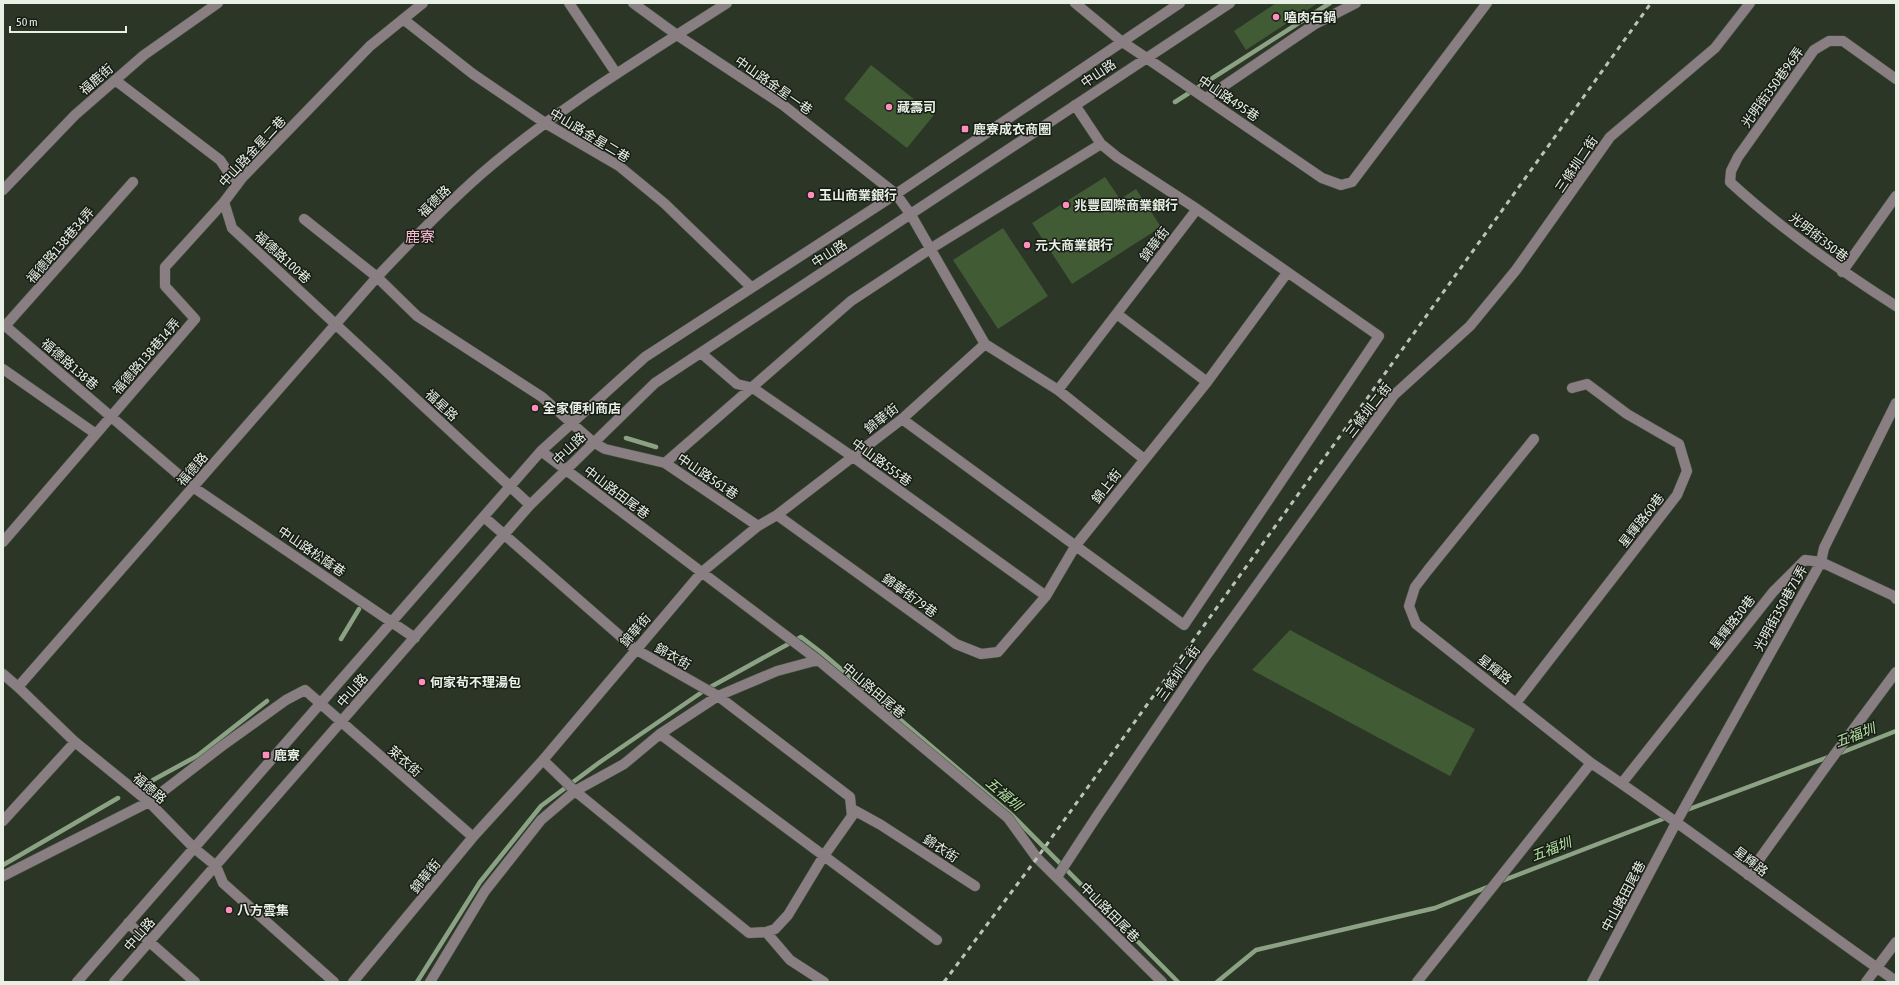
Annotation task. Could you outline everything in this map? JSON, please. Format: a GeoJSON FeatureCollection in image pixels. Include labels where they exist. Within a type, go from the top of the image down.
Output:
{"type":"FeatureCollection","features":[{"type":"Feature","properties":{"kind":"street","name":"福鹿街"},"geometry":{"type":"LineString","coordinates":[[3,190],[75,115],[115,80],[144,55],[218,3]]}},
{"type":"Feature","properties":{"kind":"street","name":"中山路金星二巷"},"geometry":{"type":"LineString","coordinates":[[224,202],[237,185],[370,46],[423,3]]}},
{"type":"Feature","properties":{"kind":"street"},"geometry":{"type":"LineString","coordinates":[[569,3],[616,73]]}},
{"type":"Feature","properties":{"kind":"street","name":"中山路金星一巷"},"geometry":{"type":"LineString","coordinates":[[633,3],[677,35],[783,105],[896,194]]}},
{"type":"Feature","properties":{"kind":"street","name":"福德路"},"geometry":{"type":"LineString","coordinates":[[334,982],[224,883],[216,866],[194,848],[149,802],[75,742],[18,687],[377,278],[437,214],[476,179],[545,123],[616,73],[727,3]]}},
{"type":"Feature","properties":{"kind":"street","name":"中山路495巷"},"geometry":{"type":"LineString","coordinates":[[1075,3],[1121,41],[1145,58],[1322,178],[1341,185],[1352,182],[1487,3]]}},
{"type":"Feature","properties":{"kind":"street","name":"中山路"},"geometry":{"type":"LineString","coordinates":[[77,982],[509,487],[541,451],[570,423],[645,357],[896,194],[1121,41],[1180,3]]}},
{"type":"Feature","properties":{"kind":"street","name":"中山路"},"geometry":{"type":"LineString","coordinates":[[114,982],[505,536],[530,504],[655,383],[1230,3]]}},
{"type":"Feature","properties":{"kind":"street"},"geometry":{"type":"LineString","coordinates":[[1206,98],[1315,24],[1356,3]]}},
{"type":"Feature","properties":{"kind":"street","name":"三條圳二街"},"geometry":{"type":"LineString","coordinates":[[1059,875],[1097,816],[1203,660],[1394,395],[1470,326],[1516,270],[1610,137],[1715,48],[1750,3]]}},
{"type":"Feature","properties":{"kind":"street","name":"中山路金星二巷"},"geometry":{"type":"LineString","coordinates":[[403,19],[473,74],[545,123],[619,166],[664,203],[751,287]]}},
{"type":"Feature","properties":{"kind":"street","name":"光明街350巷96弄"},"geometry":{"type":"LineString","coordinates":[[1730,182],[1731,171],[1738,157],[1814,50],[1828,40],[1843,41],[1896,79]]}},
{"type":"Feature","properties":{"kind":"street"},"geometry":{"type":"LineString","coordinates":[[115,80],[220,160],[237,185]]}},
{"type":"Feature","properties":{"kind":"street"},"geometry":{"type":"LineString","coordinates":[[902,419],[1184,625],[1379,336],[1197,209],[1117,157],[1101,144],[1075,105]]}},
{"type":"Feature","properties":{"kind":"street"},"geometry":{"type":"LineString","coordinates":[[665,463],[753,388],[851,301],[930,249],[1101,144]]}},
{"type":"Feature","properties":{"kind":"street","name":"福德路138巷34弄"},"geometry":{"type":"LineString","coordinates":[[5,325],[133,182]]}},
{"type":"Feature","properties":{"kind":"street","name":"光明街350巷"},"geometry":{"type":"LineString","coordinates":[[1730,182],[1750,200],[1842,272],[1896,306]]}},
{"type":"Feature","properties":{"kind":"street"},"geometry":{"type":"LineString","coordinates":[[896,194],[911,215],[985,344],[1058,390],[1144,459]]}},
{"type":"Feature","properties":{"kind":"street"},"geometry":{"type":"LineString","coordinates":[[1842,272],[1896,196]]}},
{"type":"Feature","properties":{"kind":"street","name":"福德路100巷"},"geometry":{"type":"LineString","coordinates":[[224,202],[232,228],[337,324]]}},
{"type":"Feature","properties":{"kind":"street","name":"福德路138巷14弄"},"geometry":{"type":"LineString","coordinates":[[111,416],[195,319],[165,286],[165,267],[224,202]]}},
{"type":"Feature","properties":{"kind":"street","name":"錦華街"},"geometry":{"type":"LineString","coordinates":[[1058,390],[1197,209]]}},
{"type":"Feature","properties":{"kind":"street"},"geometry":{"type":"LineString","coordinates":[[304,219],[377,278],[417,316],[542,397],[593,442]]}},
{"type":"Feature","properties":{"kind":"street","name":"錦上街"},"geometry":{"type":"LineString","coordinates":[[1046,596],[1076,545],[1207,382],[1287,273]]}},
{"type":"Feature","properties":{"kind":"street"},"geometry":{"type":"LineString","coordinates":[[1117,314],[1207,382]]}},
{"type":"Feature","properties":{"kind":"street","name":"福星路"},"geometry":{"type":"LineString","coordinates":[[337,324],[509,487],[530,504]]}},
{"type":"Feature","properties":{"kind":"street","name":"福德路138巷"},"geometry":{"type":"LineString","coordinates":[[5,325],[193,487]]}},
{"type":"Feature","properties":{"kind":"street","name":"錦華街"},"geometry":{"type":"LineString","coordinates":[[353,982],[473,837],[543,760],[635,649],[702,572],[758,526],[777,515],[902,419],[985,344]]}},
{"type":"Feature","properties":{"kind":"street","name":"中山路555巷"},"geometry":{"type":"LineString","coordinates":[[702,353],[737,384],[753,388],[853,457],[1046,596]]}},
{"type":"Feature","properties":{"kind":"street"},"geometry":{"type":"LineString","coordinates":[[3,369],[96,434]]}},
{"type":"Feature","properties":{"kind":"street","name":"星輝路60巷"},"geometry":{"type":"LineString","coordinates":[[1516,703],[1677,495],[1687,471],[1679,444],[1627,414],[1587,384],[1572,388]]}},
{"type":"Feature","properties":{"kind":"street","name":"光明街350巷71弄"},"geometry":{"type":"LineString","coordinates":[[1677,821],[1821,562],[1824,548],[1896,403]]}},
{"type":"Feature","properties":{"kind":"street"},"geometry":{"type":"LineString","coordinates":[[3,542],[111,416]]}},
{"type":"Feature","properties":{"kind":"street","name":"星輝路"},"geometry":{"type":"LineString","coordinates":[[1534,439],[1415,588],[1409,606],[1416,624],[1591,763],[1677,821],[1748,875],[1896,981]]}},
{"type":"Feature","properties":{"kind":"street","name":"中山路561巷"},"geometry":{"type":"LineString","coordinates":[[593,442],[605,449],[665,463],[758,526]]}},
{"type":"Feature","properties":{"kind":"street","name":"中山路田尾巷"},"geometry":{"type":"LineString","coordinates":[[541,451],[818,660],[1008,818],[1037,858],[1059,875],[1162,982]]}},
{"type":"Feature","properties":{"kind":"street","name":"中山路松蔭巷"},"geometry":{"type":"LineString","coordinates":[[193,487],[415,638]]}},
{"type":"Feature","properties":{"kind":"street","name":"錦華街79巷"},"geometry":{"type":"LineString","coordinates":[[777,515],[956,644],[981,654],[998,652],[1046,596]]}},
{"type":"Feature","properties":{"kind":"street","name":"錦衣街"},"geometry":{"type":"LineString","coordinates":[[484,516],[635,649],[718,696],[850,798],[852,809],[881,825],[975,886]]}},
{"type":"Feature","properties":{"kind":"street","name":"星輝路30巷"},"geometry":{"type":"LineString","coordinates":[[1622,783],[1773,592],[1805,560],[1821,562],[1894,596],[1896,599]]}},
{"type":"Feature","properties":{"kind":"street"},"geometry":{"type":"LineString","coordinates":[[430,982],[485,891],[541,820],[575,792],[624,764],[660,734],[718,696],[777,671],[818,660]]}},
{"type":"Feature","properties":{"kind":"street"},"geometry":{"type":"LineString","coordinates":[[1748,875],[1896,672]]}},
{"type":"Feature","properties":{"kind":"street"},"geometry":{"type":"LineString","coordinates":[[3,674],[18,687]]}},
{"type":"Feature","properties":{"kind":"street","name":"萊衣街"},"geometry":{"type":"LineString","coordinates":[[149,802],[222,746],[286,700],[305,690],[340,723],[473,837]]}},
{"type":"Feature","properties":{"kind":"street"},"geometry":{"type":"LineString","coordinates":[[660,734],[937,940]]}},
{"type":"Feature","properties":{"kind":"street"},"geometry":{"type":"LineString","coordinates":[[3,821],[75,742]]}},
{"type":"Feature","properties":{"kind":"street"},"geometry":{"type":"LineString","coordinates":[[543,760],[575,792],[749,933],[766,932],[775,929],[788,916],[823,856],[852,816],[852,809]]}},
{"type":"Feature","properties":{"kind":"street"},"geometry":{"type":"LineString","coordinates":[[1417,982],[1591,763]]}},
{"type":"Feature","properties":{"kind":"street"},"geometry":{"type":"LineString","coordinates":[[3,876],[149,802]]}},
{"type":"Feature","properties":{"kind":"street","name":"中山路田尾巷"},"geometry":{"type":"LineString","coordinates":[[1592,982],[1677,821]]}},
{"type":"Feature","properties":{"kind":"street"},"geometry":{"type":"LineString","coordinates":[[128,923],[195,982]]}},
{"type":"Feature","properties":{"kind":"street"},"geometry":{"type":"LineString","coordinates":[[766,932],[790,960],[824,982]]}},
{"type":"Feature","properties":{"kind":"street"},"geometry":{"type":"LineString","coordinates":[[1866,982],[1896,942]]}},
{"type":"Feature","properties":{"kind":"building","name":"嗑肉石鍋"},"geometry":{"type":"Polygon","coordinates":[[[1276,3],[1318,3],[1246,50],[1234,31],[1276,3]]]}},
{"type":"Feature","properties":{"kind":"building","name":"藏壽司"},"geometry":{"type":"Polygon","coordinates":[[[871,65],[934,115],[907,148],[844,99],[871,65]]]}},
{"type":"Feature","properties":{"kind":"building"},"geometry":{"type":"Polygon","coordinates":[[[1105,177],[1120,199],[1136,189],[1161,227],[1072,284],[1032,223],[1105,177]]]}},
{"type":"Feature","properties":{"kind":"building"},"geometry":{"type":"Polygon","coordinates":[[[1003,228],[1048,296],[998,329],[953,260],[1003,228]]]}},
{"type":"Feature","properties":{"kind":"building"},"geometry":{"type":"Polygon","coordinates":[[[1290,630],[1475,729],[1450,776],[1252,670],[1290,630]]]}},
{"type":"Feature","properties":{"kind":"waterway"},"geometry":{"type":"LineString","coordinates":[[1175,102],[1330,3]]}},
{"type":"Feature","properties":{"kind":"waterway"},"geometry":{"type":"LineString","coordinates":[[626,438],[656,447]]}},
{"type":"Feature","properties":{"kind":"waterway"},"geometry":{"type":"LineString","coordinates":[[341,639],[359,609]]}},
{"type":"Feature","properties":{"kind":"waterway"},"geometry":{"type":"LineString","coordinates":[[417,982],[480,882],[541,806],[600,762],[705,690],[801,637],[822,653],[1012,815],[1178,982]]}},
{"type":"Feature","properties":{"kind":"waterway"},"geometry":{"type":"LineString","coordinates":[[153,780],[197,756],[267,701]]}},
{"type":"Feature","properties":{"kind":"waterway","name":"五福圳"},"geometry":{"type":"LineString","coordinates":[[1838,754],[1896,731]]}},
{"type":"Feature","properties":{"kind":"waterway","name":"五福圳"},"geometry":{"type":"LineString","coordinates":[[1684,811],[1831,756]]}},
{"type":"Feature","properties":{"kind":"waterway"},"geometry":{"type":"LineString","coordinates":[[3,865],[118,798]]}},
{"type":"Feature","properties":{"kind":"waterway","name":"五福圳"},"geometry":{"type":"LineString","coordinates":[[1499,882],[1668,817]]}},
{"type":"Feature","properties":{"kind":"waterway","name":"五福圳"},"geometry":{"type":"LineString","coordinates":[[1217,982],[1256,950],[1435,908],[1490,886]]}},
{"type":"Feature","properties":{"kind":"railway"},"geometry":{"type":"LineString","coordinates":[[944,982],[1037,858],[1651,3]]}},
{"type":"Feature","properties":{"kind":"place","name":"嗑肉石鍋"},"geometry":{"type":"Point","coordinates":[1276,17]}},
{"type":"Feature","properties":{"kind":"place","name":"藏壽司"},"geometry":{"type":"Point","coordinates":[889,107]}},
{"type":"Feature","properties":{"kind":"place","name":"鹿寮成衣商圈"},"geometry":{"type":"Point","coordinates":[965,129]}},
{"type":"Feature","properties":{"kind":"place","name":"玉山商業銀行"},"geometry":{"type":"Point","coordinates":[811,195]}},
{"type":"Feature","properties":{"kind":"place","name":"兆豐國際商業銀行"},"geometry":{"type":"Point","coordinates":[1066,205]}},
{"type":"Feature","properties":{"kind":"place","name":"元大商業銀行"},"geometry":{"type":"Point","coordinates":[1027,245]}},
{"type":"Feature","properties":{"kind":"place","name":"全家便利商店"},"geometry":{"type":"Point","coordinates":[535,408]}},
{"type":"Feature","properties":{"kind":"place","name":"何家茍不理湯包"},"geometry":{"type":"Point","coordinates":[422,682]}},
{"type":"Feature","properties":{"kind":"place","name":"鹿寮"},"geometry":{"type":"Point","coordinates":[266,755]}},
{"type":"Feature","properties":{"kind":"place","name":"八方雲集"},"geometry":{"type":"Point","coordinates":[229,910]}},
{"type":"Feature","properties":{"kind":"district","name":"鹿寮"},"geometry":{"type":"Point","coordinates":[420,237]}}]}
